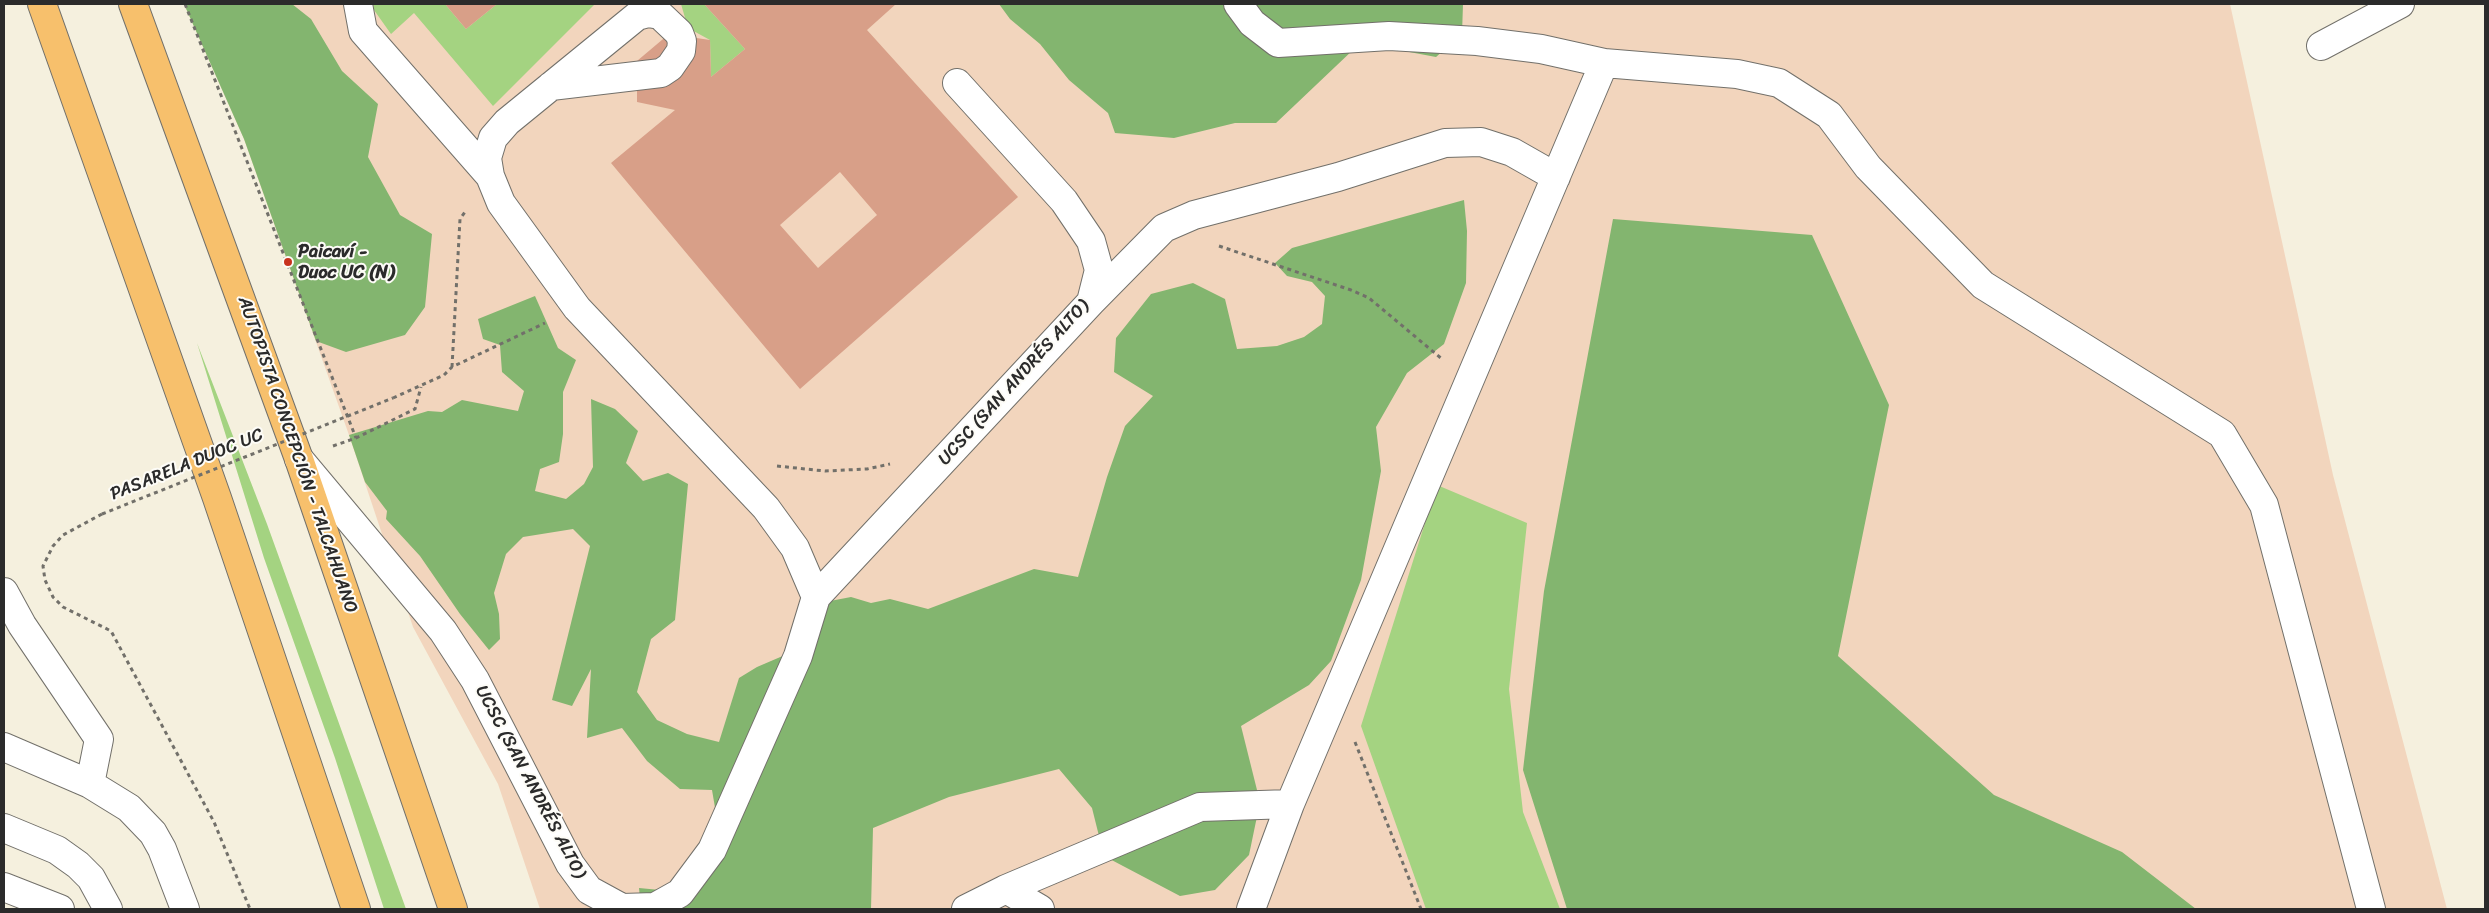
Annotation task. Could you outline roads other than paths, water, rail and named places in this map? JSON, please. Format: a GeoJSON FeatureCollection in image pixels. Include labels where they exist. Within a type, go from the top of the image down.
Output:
{"type":"FeatureCollection","features":[{"type":"Feature","properties":{"kind":"highway"},"geometry":{"type":"LineString","coordinates":[[42,4],[204,461],[356,909]]}},
{"type":"Feature","properties":{"kind":"highway","name":"AUTOPISTA CONCEPCIÓN - TALCAHUANO"},"geometry":{"type":"LineString","coordinates":[[133,4],[299,459],[453,909]]}},
{"type":"Feature","properties":{"kind":"lane"},"geometry":{"type":"LineString","coordinates":[[358,4],[363,31],[490,176]]}},
{"type":"Feature","properties":{"kind":"lane"},"geometry":{"type":"LineString","coordinates":[[1238,4],[1252,23],[1278,43],[1389,36],[1477,41],[1541,49],[1604,63],[1738,74],[1780,83],[1829,115],[1868,167],[1983,285],[2222,434],[2264,505],[2372,909]]}},
{"type":"Feature","properties":{"kind":"lane"},"geometry":{"type":"LineString","coordinates":[[2321,46],[2400,4]]}},
{"type":"Feature","properties":{"kind":"lane"},"geometry":{"type":"LineString","coordinates":[[1251,909],[1290,804],[1604,63]]}},
{"type":"Feature","properties":{"kind":"lane","name":"UCSC (SAN ANDRÉS ALTO)"},"geometry":{"type":"LineString","coordinates":[[299,459],[443,631],[475,680],[570,864],[589,890],[622,908],[655,907],[680,892],[712,850],[798,656],[816,597],[1092,302],[1099,270],[1092,241],[1064,201],[957,83]]}},
{"type":"Feature","properties":{"kind":"lane"},"geometry":{"type":"LineString","coordinates":[[551,86],[507,122],[493,138],[487,158],[490,176],[501,203],[577,308],[766,508],[794,548],[816,597]]}},
{"type":"Feature","properties":{"kind":"lane"},"geometry":{"type":"LineString","coordinates":[[1092,302],[1164,228],[1194,215],[1338,177],[1445,143],[1481,142],[1512,152],[1556,177]]}},
{"type":"Feature","properties":{"kind":"lane"},"geometry":{"type":"LineString","coordinates":[[4,592],[13,621],[99,739],[90,784]]}},
{"type":"Feature","properties":{"kind":"lane"},"geometry":{"type":"LineString","coordinates":[[4,747],[90,784],[129,808],[153,833],[177,884],[185,909]]}},
{"type":"Feature","properties":{"kind":"lane"},"geometry":{"type":"LineString","coordinates":[[966,909],[1006,889],[1200,807],[1290,804]]}},
{"type":"Feature","properties":{"kind":"lane"},"geometry":{"type":"LineString","coordinates":[[4,828],[57,850],[78,865],[91,878],[108,909]]}},
{"type":"Feature","properties":{"kind":"lane"},"geometry":{"type":"LineString","coordinates":[[4,887],[60,909]]}},
{"type":"Feature","properties":{"kind":"lane"},"geometry":{"type":"LineString","coordinates":[[1006,889],[1040,909]]}},
{"type":"Feature","properties":{"kind":"place","name":"Paicaví - Duoc UC (N)"},"geometry":{"type":"Point","coordinates":[288,262]}}]}
